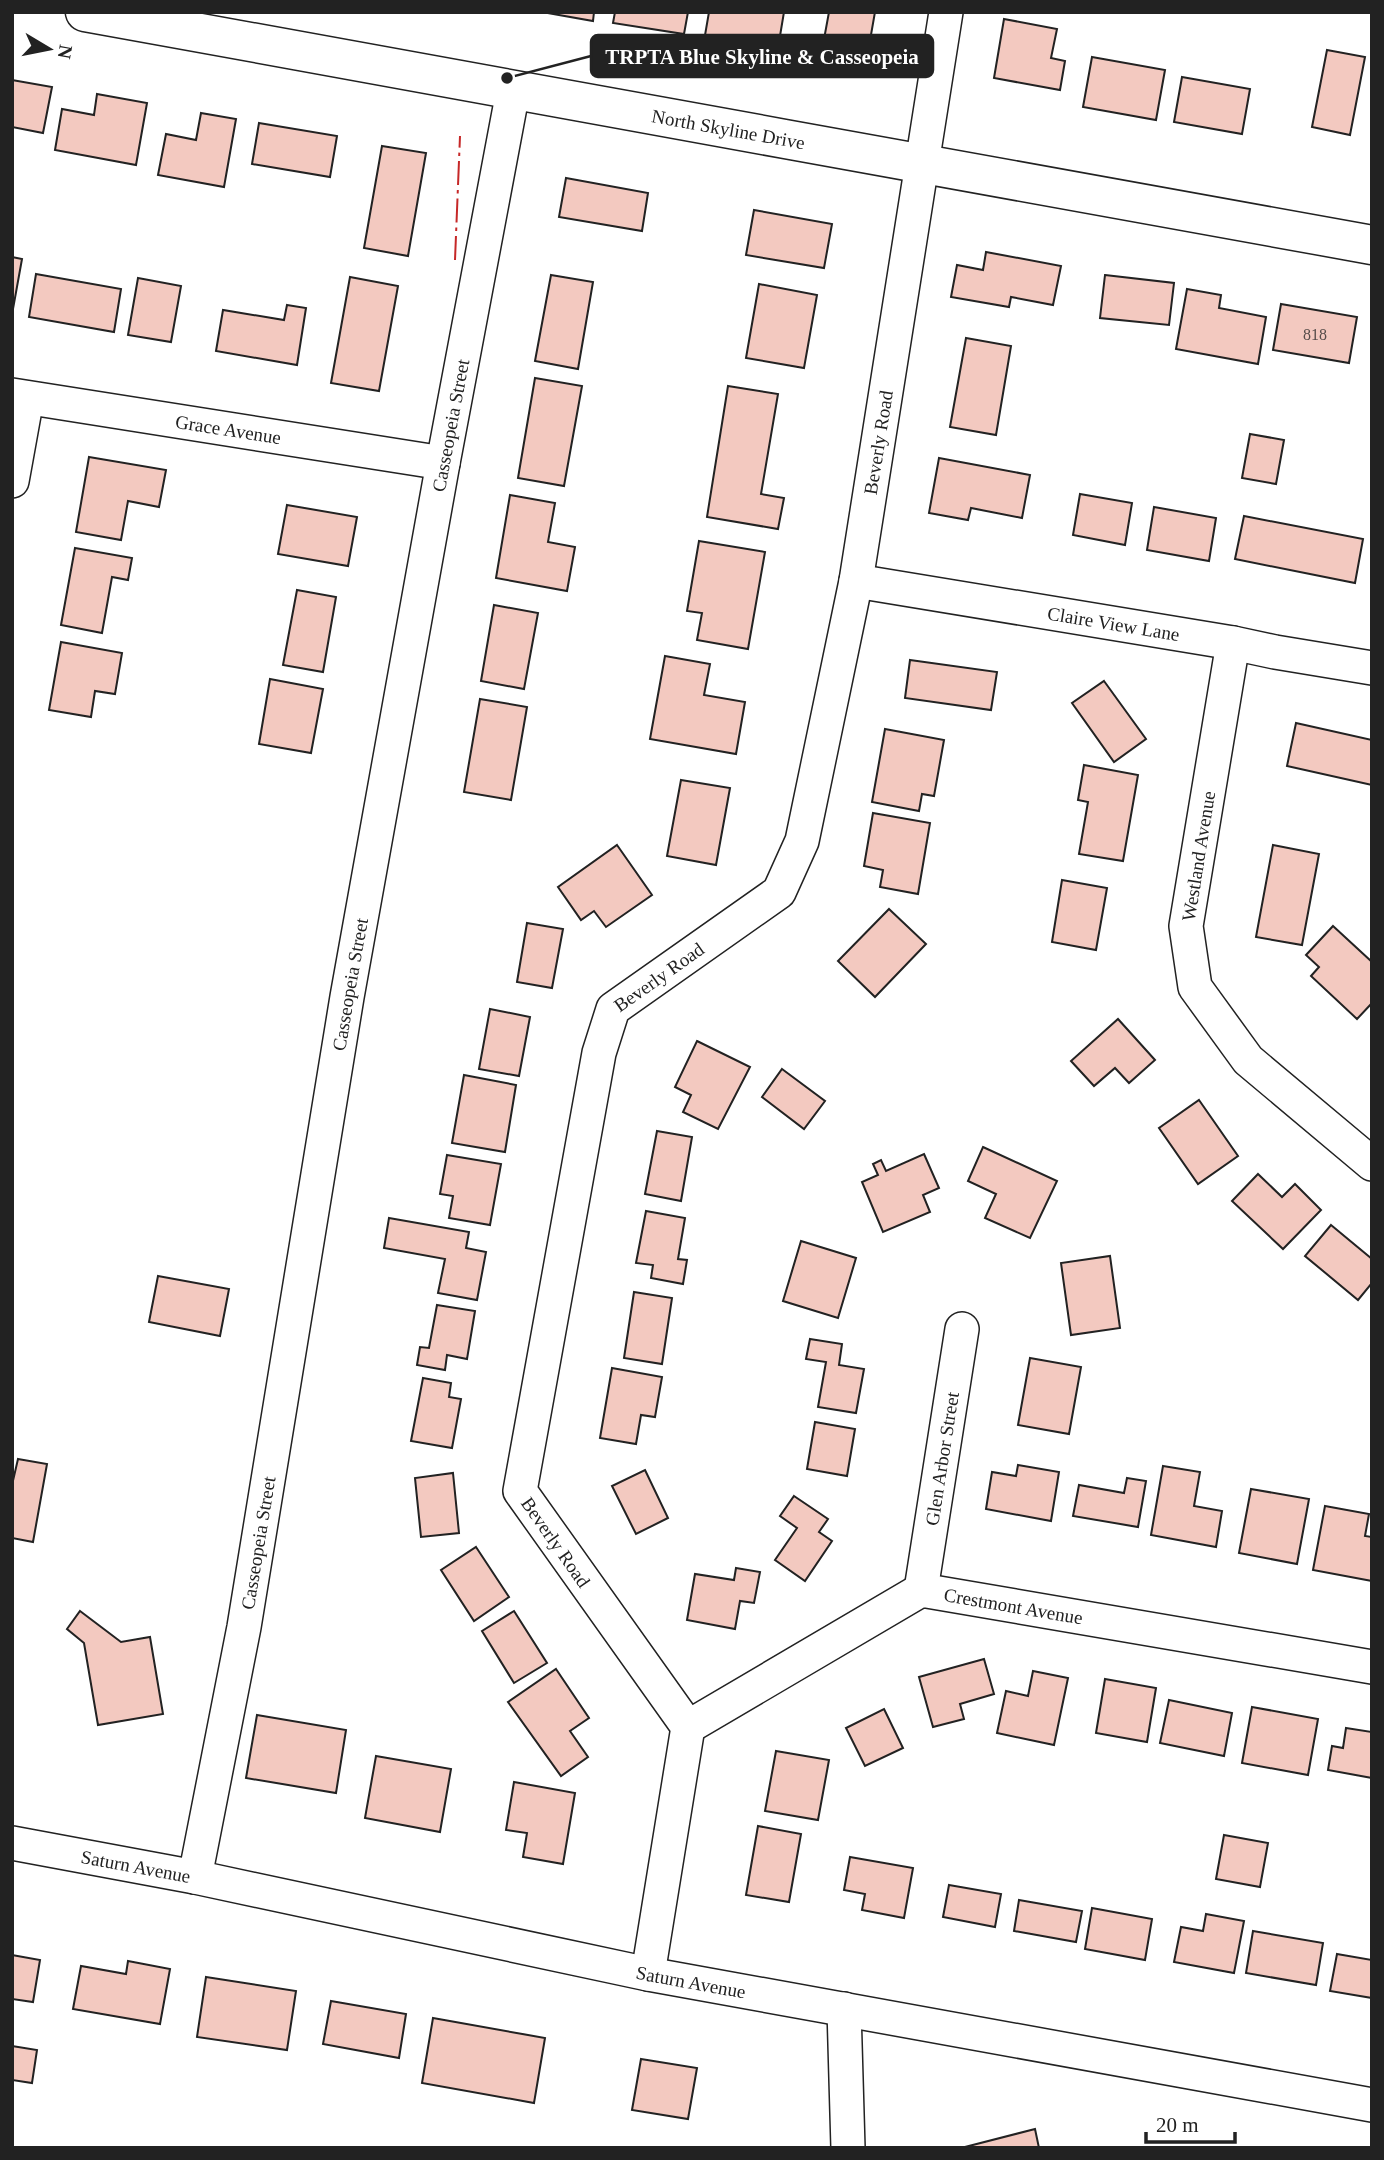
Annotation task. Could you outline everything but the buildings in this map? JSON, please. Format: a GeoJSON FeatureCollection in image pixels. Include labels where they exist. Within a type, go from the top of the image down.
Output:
{"type":"FeatureCollection","features":[{"type":"Feature","properties":{"kind":"main road","name":"North Skyline Drive"},"geometry":{"type":"LineString","coordinates":[[85,12],[1372,245]]}},
{"type":"Feature","properties":{"kind":"street","name":"Beverly Road"},"geometry":{"type":"LineString","coordinates":[[688,1727],[520,1491],[599,1053],[612,1009],[779,892],[802,841],[856,581],[946,12]]}},
{"type":"Feature","properties":{"kind":"street","name":"Casseopeia Street"},"geometry":{"type":"LineString","coordinates":[[195,1877],[244,1627],[346,997],[513,91]]}},
{"type":"Feature","properties":{"kind":"street","name":"Grace Avenue"},"geometry":{"type":"LineString","coordinates":[[19,396],[443,463]]}},
{"type":"Feature","properties":{"kind":"street"},"geometry":{"type":"LineString","coordinates":[[12,481],[19,396]]}},
{"type":"Feature","properties":{"kind":"street","name":"Claire View Lane"},"geometry":{"type":"LineString","coordinates":[[856,581],[1372,668]]}},
{"type":"Feature","properties":{"kind":"street","name":"Westland Avenue"},"geometry":{"type":"LineString","coordinates":[[1233,643],[1186,926],[1195,987],[1248,1060],[1372,1164]]}},
{"type":"Feature","properties":{"kind":"street","name":"Glen Arbor Street"},"geometry":{"type":"LineString","coordinates":[[921,1590],[962,1329]]}},
{"type":"Feature","properties":{"kind":"street","name":"Crestmont Avenue"},"geometry":{"type":"LineString","coordinates":[[688,1727],[921,1590],[1372,1667]]}},
{"type":"Feature","properties":{"kind":"street"},"geometry":{"type":"LineString","coordinates":[[648,1974],[688,1727]]}},
{"type":"Feature","properties":{"kind":"street","name":"Saturn Avenue"},"geometry":{"type":"LineString","coordinates":[[12,1843],[195,1877],[648,1974],[1372,2105]]}},
{"type":"Feature","properties":{"kind":"street"},"geometry":{"type":"LineString","coordinates":[[844,2009],[848,2148]]}},
{"type":"Feature","properties":{"kind":"power"},"geometry":{"type":"LineString","coordinates":[[455,260],[460,136]]}},
{"type":"Feature","properties":{"kind":"place","name":"TRPTA Blue Skyline & Casseopeia"},"geometry":{"type":"Point","coordinates":[507,78]}}]}
